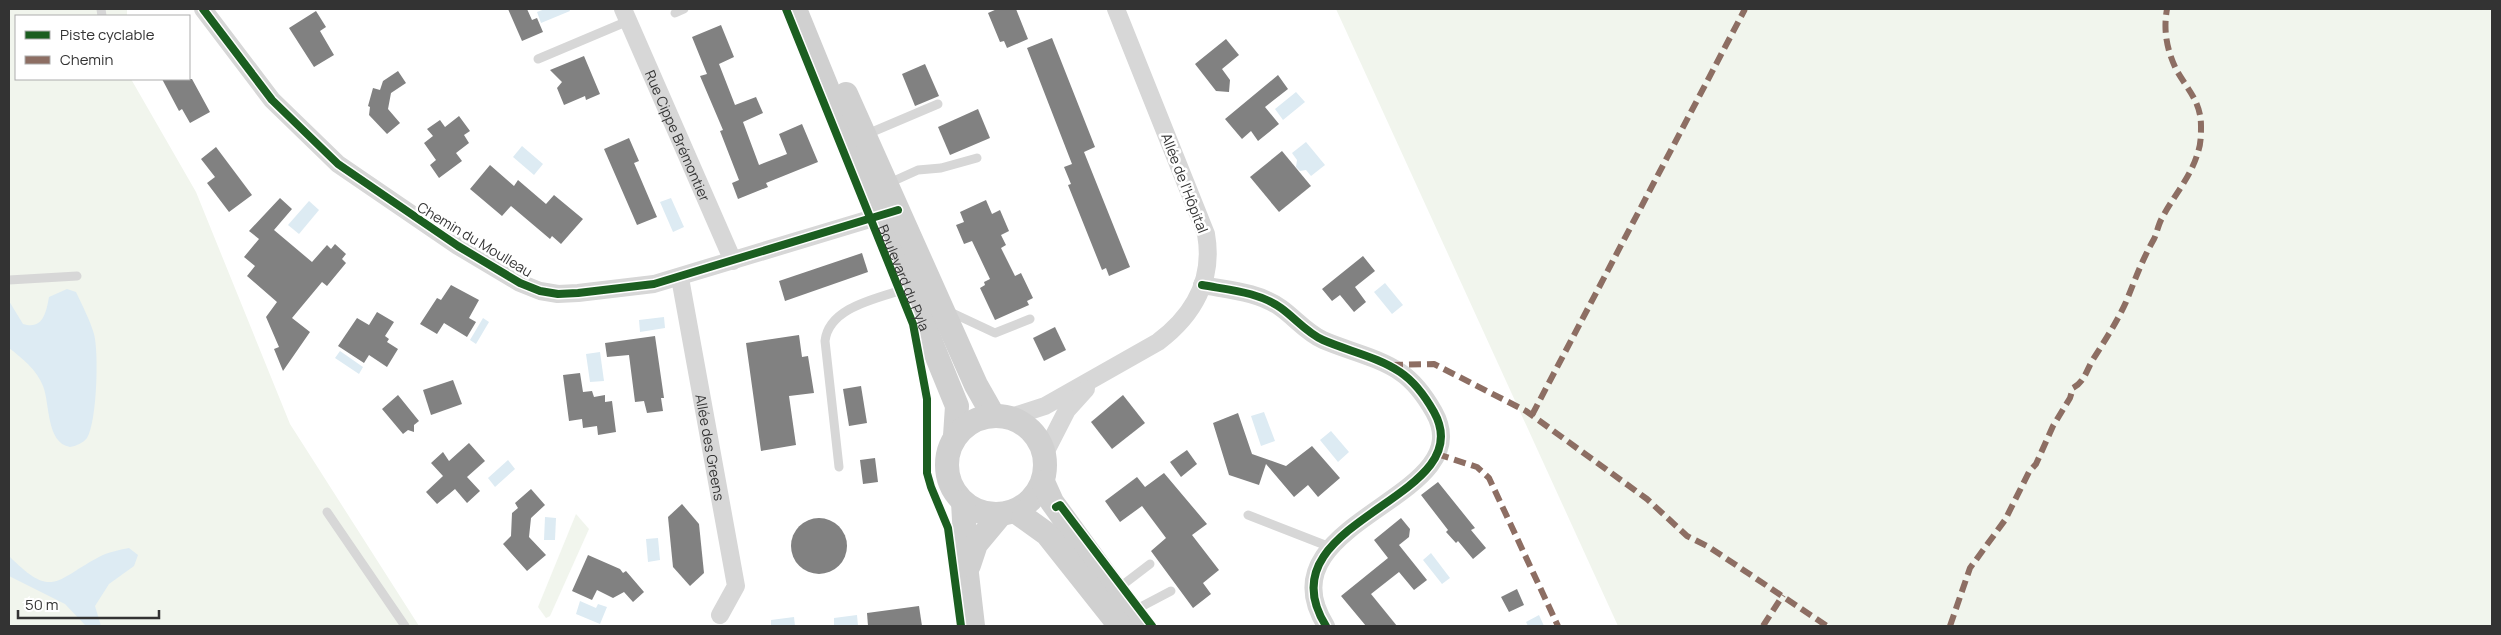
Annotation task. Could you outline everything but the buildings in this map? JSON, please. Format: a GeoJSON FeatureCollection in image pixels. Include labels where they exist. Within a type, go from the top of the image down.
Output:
{"type":"FeatureCollection","features":[{"type":"Feature","properties":{"kind":"main road","name":"Boulevard du Pyla"},"geometry":{"type":"LineString","coordinates":[[795,9],[890,213],[920,283],[957,406],[955,436]]}},
{"type":"Feature","properties":{"kind":"main road","name":"Boulevard du Pyla"},"geometry":{"type":"LineString","coordinates":[[808,9],[887,184],[890,213]]}},
{"type":"Feature","properties":{"kind":"main road","name":"Boulevard du Pyla"},"geometry":{"type":"LineString","coordinates":[[920,283],[941,307],[976,385],[1002,416]]}},
{"type":"Feature","properties":{"kind":"main road"},"geometry":{"type":"LineString","coordinates":[[967,574],[976,544],[1008,513],[1031,501],[1043,482],[1046,469],[1045,453],[1038,438],[1026,425],[1002,416],[972,421],[955,436],[946,464],[948,478],[954,492],[975,510],[988,514],[1008,513],[1047,534],[1131,621]]}},
{"type":"Feature","properties":{"kind":"main road"},"geometry":{"type":"LineString","coordinates":[[1043,482],[1052,502],[1109,597]]}},
{"type":"Feature","properties":{"kind":"main road"},"geometry":{"type":"LineString","coordinates":[[964,502],[967,574],[973,626]]}},
{"type":"Feature","properties":{"kind":"street","name":"Chemin du Moulleau"},"geometry":{"type":"LineString","coordinates":[[203,9],[272,100],[338,164],[458,246],[520,283],[540,291],[558,294],[654,284],[680,278],[890,213]]}},
{"type":"Feature","properties":{"kind":"street","name":"Allée de l’Hôpital"},"geometry":{"type":"LineString","coordinates":[[1002,416],[1045,406],[1158,342],[1175,329],[1195,302],[1202,285],[1210,253],[1206,234],[1116,9]]}},
{"type":"Feature","properties":{"kind":"street","name":"Rue Cippe Brémontier"},"geometry":{"type":"LineString","coordinates":[[625,15],[733,261]]}},
{"type":"Feature","properties":{"kind":"street","name":"Allée des Greens"},"geometry":{"type":"LineString","coordinates":[[680,278],[736,586],[720,615]]}},
{"type":"Feature","properties":{"kind":"street"},"geometry":{"type":"LineString","coordinates":[[1202,285],[1261,297],[1281,308],[1322,340],[1398,370],[1416,385],[1435,414],[1440,438],[1437,454],[1429,469],[1330,547],[1316,568],[1314,579],[1316,602],[1326,626]]}},
{"type":"Feature","properties":{"kind":"street","name":"Allée de l’Hôpital"},"geometry":{"type":"LineString","coordinates":[[1045,453],[1068,410],[1101,375]]}},
{"type":"Feature","properties":{"kind":"lane"},"geometry":{"type":"LineString","coordinates":[[675,13],[684,9]]}},
{"type":"Feature","properties":{"kind":"lane"},"geometry":{"type":"LineString","coordinates":[[538,60],[625,15]]}},
{"type":"Feature","properties":{"kind":"lane"},"geometry":{"type":"LineString","coordinates":[[865,135],[938,104]]}},
{"type":"Feature","properties":{"kind":"lane"},"geometry":{"type":"LineString","coordinates":[[887,184],[918,170],[941,168],[977,158]]}},
{"type":"Feature","properties":{"kind":"lane"},"geometry":{"type":"LineString","coordinates":[[9,280],[77,276]]}},
{"type":"Feature","properties":{"kind":"lane"},"geometry":{"type":"LineString","coordinates":[[839,467],[825,340],[826,331],[830,323],[847,311],[920,283]]}},
{"type":"Feature","properties":{"kind":"lane"},"geometry":{"type":"LineString","coordinates":[[941,307],[995,334],[1030,319]]}},
{"type":"Feature","properties":{"kind":"lane"},"geometry":{"type":"LineString","coordinates":[[327,512],[405,626]]}},
{"type":"Feature","properties":{"kind":"lane"},"geometry":{"type":"LineString","coordinates":[[1248,515],[1330,547]]}},
{"type":"Feature","properties":{"kind":"lane"},"geometry":{"type":"LineString","coordinates":[[1109,597],[1150,564]]}},
{"type":"Feature","properties":{"kind":"lane"},"geometry":{"type":"LineString","coordinates":[[1131,621],[1170,591]]}},
{"type":"Feature","properties":{"kind":"shaded area"},"geometry":{"type":"Polygon","coordinates":[[[9,9],[127,9],[127,15],[15,15],[15,80],[132,80],[196,192],[290,424],[419,626],[9,626],[9,9]]]}},
{"type":"Feature","properties":{"kind":"shaded area"},"geometry":{"type":"Polygon","coordinates":[[[545,9],[569,9],[570,11],[541,23],[537,12],[545,9]]]}},
{"type":"Feature","properties":{"kind":"shaded area"},"geometry":{"type":"Polygon","coordinates":[[[1336,9],[2492,9],[2492,626],[1618,626],[1336,9]]]}},
{"type":"Feature","properties":{"kind":"shaded area"},"geometry":{"type":"Polygon","coordinates":[[[1296,92],[1305,102],[1283,120],[1275,109],[1296,92]]]}},
{"type":"Feature","properties":{"kind":"shaded area"},"geometry":{"type":"Polygon","coordinates":[[[1306,142],[1325,165],[1311,176],[1306,170],[1300,171],[1296,167],[1297,160],[1292,153],[1306,142]]]}},
{"type":"Feature","properties":{"kind":"shaded area"},"geometry":{"type":"Polygon","coordinates":[[[522,146],[543,164],[534,175],[513,157],[522,146]]]}},
{"type":"Feature","properties":{"kind":"shaded area"},"geometry":{"type":"Polygon","coordinates":[[[671,198],[684,227],[673,232],[660,202],[671,198]]]}},
{"type":"Feature","properties":{"kind":"shaded area"},"geometry":{"type":"Polygon","coordinates":[[[309,201],[319,210],[299,234],[288,225],[309,201]]]}},
{"type":"Feature","properties":{"kind":"shaded area"},"geometry":{"type":"Polygon","coordinates":[[[1385,283],[1403,305],[1392,314],[1374,292],[1385,283]]]}},
{"type":"Feature","properties":{"kind":"shaded area"},"geometry":{"type":"Polygon","coordinates":[[[67,289],[76,292],[88,318],[96,343],[95,403],[90,430],[84,441],[70,447],[62,444],[53,430],[43,386],[37,375],[24,360],[9,348],[9,301],[23,324],[35,325],[45,314],[49,297],[67,289]]]}},
{"type":"Feature","properties":{"kind":"shaded area"},"geometry":{"type":"Polygon","coordinates":[[[664,317],[665,328],[640,332],[639,320],[664,317]]]}},
{"type":"Feature","properties":{"kind":"shaded area"},"geometry":{"type":"Polygon","coordinates":[[[483,318],[489,322],[476,344],[470,340],[483,318]]]}},
{"type":"Feature","properties":{"kind":"shaded area"},"geometry":{"type":"Polygon","coordinates":[[[340,351],[363,367],[359,374],[335,358],[340,351]]]}},
{"type":"Feature","properties":{"kind":"shaded area"},"geometry":{"type":"Polygon","coordinates":[[[600,352],[604,381],[590,382],[586,354],[600,352]]]}},
{"type":"Feature","properties":{"kind":"shaded area"},"geometry":{"type":"Polygon","coordinates":[[[1264,412],[1275,441],[1261,446],[1251,416],[1264,412]]]}},
{"type":"Feature","properties":{"kind":"shaded area"},"geometry":{"type":"Polygon","coordinates":[[[1331,431],[1349,452],[1338,462],[1320,440],[1331,431]]]}},
{"type":"Feature","properties":{"kind":"shaded area"},"geometry":{"type":"Polygon","coordinates":[[[508,460],[515,469],[495,487],[488,478],[508,460]]]}},
{"type":"Feature","properties":{"kind":"shaded area"},"geometry":{"type":"Polygon","coordinates":[[[576,514],[589,529],[550,616],[546,618],[538,607],[576,514]]]}},
{"type":"Feature","properties":{"kind":"shaded area"},"geometry":{"type":"Polygon","coordinates":[[[545,517],[556,518],[555,540],[544,540],[545,517]]]}},
{"type":"Feature","properties":{"kind":"shaded area"},"geometry":{"type":"Polygon","coordinates":[[[658,538],[660,560],[648,562],[646,539],[658,538]]]}},
{"type":"Feature","properties":{"kind":"shaded area"},"geometry":{"type":"Polygon","coordinates":[[[129,548],[138,555],[134,566],[109,584],[95,606],[101,626],[86,626],[65,604],[9,576],[9,556],[35,578],[45,582],[54,582],[102,555],[129,548]]]}},
{"type":"Feature","properties":{"kind":"shaded area"},"geometry":{"type":"Polygon","coordinates":[[[1431,553],[1450,578],[1442,584],[1423,560],[1431,553]]]}},
{"type":"Feature","properties":{"kind":"shaded area"},"geometry":{"type":"Polygon","coordinates":[[[580,601],[596,608],[598,604],[607,607],[600,624],[576,614],[580,601]]]}},
{"type":"Feature","properties":{"kind":"shaded area"},"geometry":{"type":"Polygon","coordinates":[[[857,615],[858,626],[834,626],[834,618],[857,615]]]}},
{"type":"Feature","properties":{"kind":"shaded area"},"geometry":{"type":"Polygon","coordinates":[[[1539,615],[1544,626],[1528,626],[1526,622],[1539,615]]]}},
{"type":"Feature","properties":{"kind":"shaded area"},"geometry":{"type":"Polygon","coordinates":[[[794,617],[795,626],[771,626],[771,620],[794,617]]]}},
{"type":"Feature","properties":{"kind":"marked path"},"geometry":{"type":"LineString","coordinates":[[1532,415],[1745,9]]}},
{"type":"Feature","properties":{"kind":"marked path"},"geometry":{"type":"LineString","coordinates":[[1950,626],[1970,568],[2005,520],[2029,472],[2036,464],[2053,426],[2070,398],[2073,388],[2082,380],[2119,317],[2161,221],[2195,161],[2200,142],[2199,110],[2177,71],[2171,56],[2166,33],[2167,9]]}},
{"type":"Feature","properties":{"kind":"marked path"},"geometry":{"type":"LineString","coordinates":[[1391,365],[1434,364],[1526,411],[1647,499],[1687,536],[1709,547],[1827,626]]}},
{"type":"Feature","properties":{"kind":"marked path"},"geometry":{"type":"LineString","coordinates":[[1437,454],[1477,467],[1489,478],[1558,626]]}},
{"type":"Feature","properties":{"kind":"marked path"},"geometry":{"type":"LineString","coordinates":[[1763,626],[1783,595]]}},
{"type":"Feature","properties":{"kind":"cycle path"},"geometry":{"type":"LineString","coordinates":[[203,9],[272,100],[338,164],[458,246],[520,283],[540,291],[558,294],[578,293],[654,284],[898,210]]}},
{"type":"Feature","properties":{"kind":"cycle path"},"geometry":{"type":"LineString","coordinates":[[786,9],[913,324],[927,399],[927,473],[948,528],[961,626]]}},
{"type":"Feature","properties":{"kind":"cycle path"},"geometry":{"type":"LineString","coordinates":[[1202,285],[1243,292],[1263,298],[1281,308],[1317,337],[1373,358],[1391,367],[1415,385],[1434,412],[1441,442],[1428,468],[1404,490],[1344,534],[1322,560],[1313,590],[1326,626]]}},
{"type":"Feature","properties":{"kind":"cycle path"},"geometry":{"type":"LineString","coordinates":[[1056,507],[1060,505],[1152,626]]}}]}
